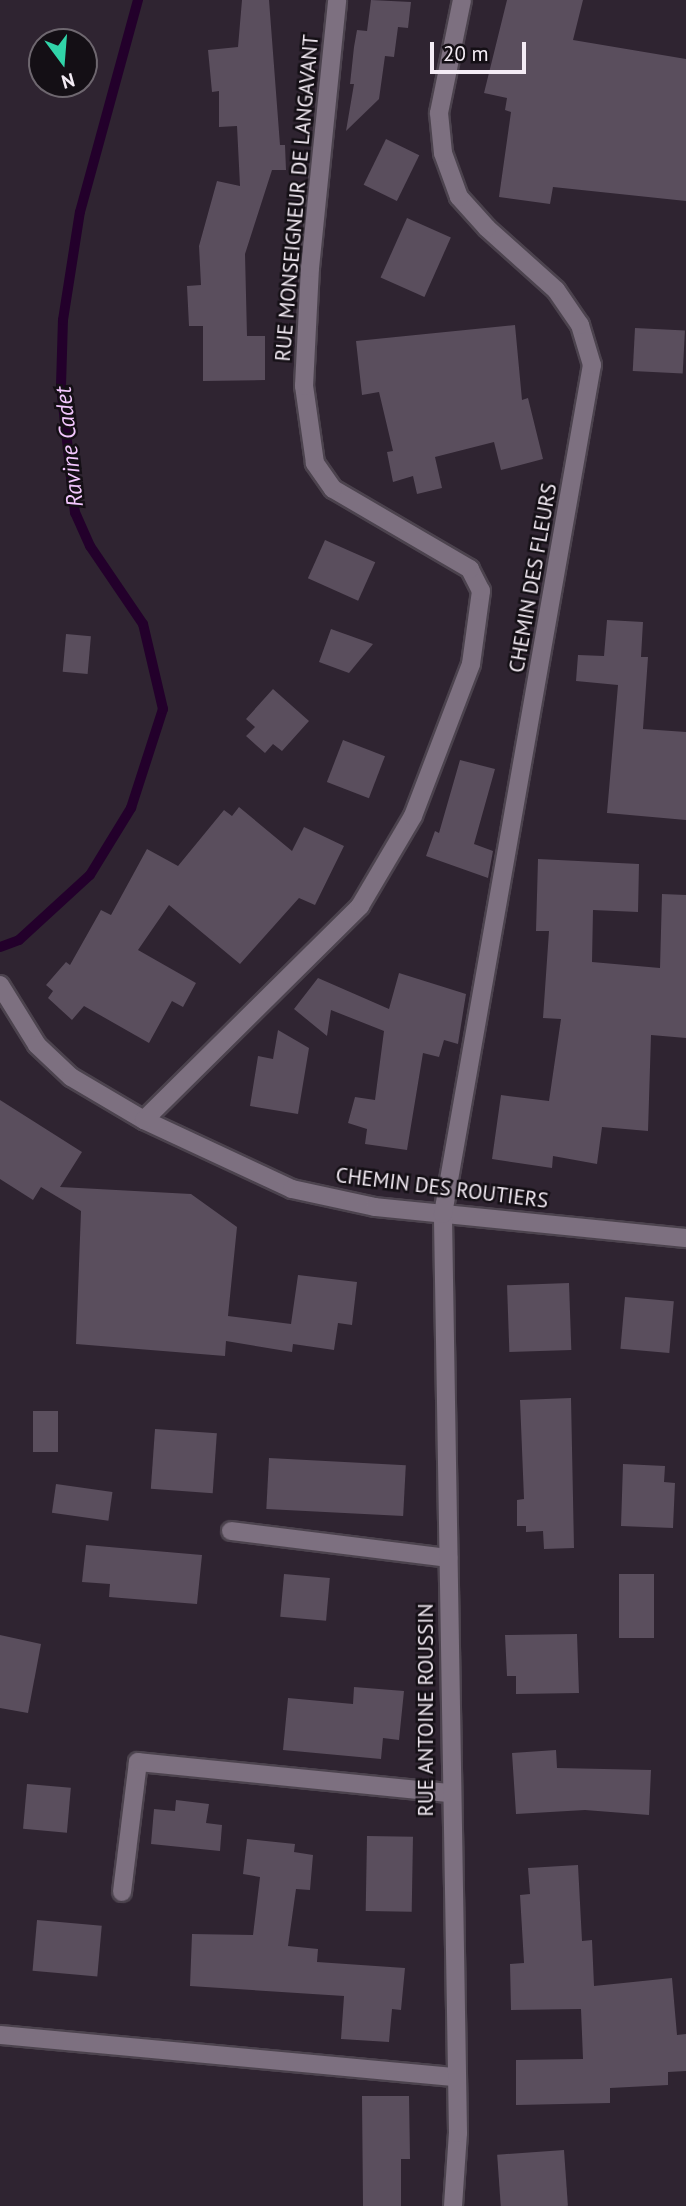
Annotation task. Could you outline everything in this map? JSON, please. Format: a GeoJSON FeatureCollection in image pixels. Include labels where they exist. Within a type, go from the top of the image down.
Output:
{"type":"FeatureCollection","features":[{"type":"Feature","properties":{"kind":"street","name":"RUE MONSEIGNEUR DE LANGAVANT"},"geometry":{"type":"LineString","coordinates":[[144,1120],[360,906],[414,816],[471,664],[481,591],[470,569],[333,489],[315,463],[304,386],[309,282],[337,0]]}},
{"type":"Feature","properties":{"kind":"street","name":"CHEMIN DES FLEURS"},"geometry":{"type":"LineString","coordinates":[[443,1214],[592,365],[580,325],[556,290],[487,228],[459,197],[443,153],[439,113],[462,0]]}},
{"type":"Feature","properties":{"kind":"street","name":"CHEMIN DES ROUTIERS"},"geometry":{"type":"LineString","coordinates":[[4,991],[37,1045],[71,1077],[144,1120],[292,1189],[375,1207],[686,1238]]}},
{"type":"Feature","properties":{"kind":"street","name":"RUE ANTOINE ROUSSIN"},"geometry":{"type":"LineString","coordinates":[[443,1214],[455,2077],[453,2206]]}},
{"type":"Feature","properties":{"kind":"street"},"geometry":{"type":"LineString","coordinates":[[231,1531],[448,1558]]}},
{"type":"Feature","properties":{"kind":"street"},"geometry":{"type":"LineString","coordinates":[[122,1892],[138,1762],[449,1793]]}},
{"type":"Feature","properties":{"kind":"street"},"geometry":{"type":"LineString","coordinates":[[0,2035],[455,2077]]}},
{"type":"Feature","properties":{"kind":"building"},"geometry":{"type":"Polygon","coordinates":[[[242,0],[269,0],[280,145],[285,145],[286,170],[272,170],[245,254],[247,336],[265,336],[265,380],[203,381],[203,326],[189,326],[187,286],[201,285],[199,246],[217,181],[240,186],[237,126],[219,127],[219,91],[212,92],[208,50],[238,47],[242,0]]]}},
{"type":"Feature","properties":{"kind":"building"},"geometry":{"type":"Polygon","coordinates":[[[371,0],[411,2],[408,28],[398,27],[394,57],[385,56],[379,99],[346,131],[354,84],[350,84],[357,30],[367,31],[371,0]]]}},
{"type":"Feature","properties":{"kind":"building"},"geometry":{"type":"Polygon","coordinates":[[[507,0],[583,0],[573,40],[686,59],[686,201],[553,187],[550,204],[499,197],[511,112],[505,110],[507,98],[484,93],[507,0]]]}},
{"type":"Feature","properties":{"kind":"building"},"geometry":{"type":"Polygon","coordinates":[[[386,139],[419,155],[397,201],[364,185],[386,139]]]}},
{"type":"Feature","properties":{"kind":"building"},"geometry":{"type":"Polygon","coordinates":[[[407,218],[451,238],[424,297],[381,277],[407,218]]]}},
{"type":"Feature","properties":{"kind":"building"},"geometry":{"type":"Polygon","coordinates":[[[515,325],[522,400],[528,398],[543,459],[501,470],[494,442],[435,457],[442,488],[417,494],[413,476],[393,482],[387,452],[393,451],[379,392],[362,395],[356,341],[515,325]]]}},
{"type":"Feature","properties":{"kind":"building"},"geometry":{"type":"Polygon","coordinates":[[[635,328],[685,331],[683,374],[633,371],[635,328]]]}},
{"type":"Feature","properties":{"kind":"building"},"geometry":{"type":"Polygon","coordinates":[[[325,540],[375,562],[358,601],[308,578],[325,540]]]}},
{"type":"Feature","properties":{"kind":"building"},"geometry":{"type":"Polygon","coordinates":[[[607,620],[643,622],[641,657],[648,657],[643,729],[686,732],[686,820],[607,813],[618,685],[576,681],[578,655],[604,656],[607,620]]]}},
{"type":"Feature","properties":{"kind":"building"},"geometry":{"type":"Polygon","coordinates":[[[331,629],[373,644],[349,673],[319,662],[331,629]]]}},
{"type":"Feature","properties":{"kind":"building"},"geometry":{"type":"Polygon","coordinates":[[[66,634],[91,636],[88,674],[63,672],[66,634]]]}},
{"type":"Feature","properties":{"kind":"building"},"geometry":{"type":"Polygon","coordinates":[[[273,689],[309,721],[282,751],[273,744],[265,753],[246,736],[255,727],[246,719],[273,689]]]}},
{"type":"Feature","properties":{"kind":"building"},"geometry":{"type":"Polygon","coordinates":[[[343,740],[385,756],[369,798],[327,782],[343,740]]]}},
{"type":"Feature","properties":{"kind":"building"},"geometry":{"type":"Polygon","coordinates":[[[460,760],[495,769],[474,844],[493,851],[488,878],[426,856],[435,831],[439,833],[460,760]]]}},
{"type":"Feature","properties":{"kind":"building"},"geometry":{"type":"Polygon","coordinates":[[[239,807],[292,851],[304,827],[344,846],[315,905],[299,898],[240,964],[169,905],[138,950],[196,983],[183,1007],[172,1001],[149,1043],[84,1006],[72,1020],[48,998],[53,991],[46,985],[66,962],[70,965],[101,910],[111,915],[147,849],[178,866],[224,810],[232,816],[239,807]]]}},
{"type":"Feature","properties":{"kind":"building"},"geometry":{"type":"Polygon","coordinates":[[[538,859],[639,864],[638,912],[593,910],[592,962],[660,968],[662,894],[686,895],[686,1038],[651,1035],[648,1131],[602,1127],[597,1164],[553,1156],[552,1168],[492,1159],[501,1095],[549,1101],[561,1019],[543,1018],[549,931],[536,931],[538,859]]]}},
{"type":"Feature","properties":{"kind":"building"},"geometry":{"type":"Polygon","coordinates":[[[399,973],[466,994],[458,1044],[444,1040],[439,1057],[423,1053],[407,1150],[365,1144],[367,1129],[348,1123],[355,1097],[375,1100],[384,1031],[331,1010],[327,1036],[294,1009],[318,978],[389,1009],[399,973]]]}},
{"type":"Feature","properties":{"kind":"building"},"geometry":{"type":"Polygon","coordinates":[[[278,1030],[309,1048],[298,1114],[250,1106],[258,1056],[273,1059],[278,1030]]]}},
{"type":"Feature","properties":{"kind":"building"},"geometry":{"type":"Polygon","coordinates":[[[0,1100],[82,1152],[60,1187],[191,1194],[237,1227],[228,1316],[291,1324],[298,1275],[357,1282],[352,1325],[338,1323],[334,1350],[293,1344],[292,1352],[226,1341],[225,1356],[76,1344],[81,1211],[41,1187],[33,1200],[0,1179],[0,1100]]]}},
{"type":"Feature","properties":{"kind":"building"},"geometry":{"type":"Polygon","coordinates":[[[569,1283],[571,1350],[509,1352],[507,1285],[569,1283]]]}},
{"type":"Feature","properties":{"kind":"building"},"geometry":{"type":"Polygon","coordinates":[[[625,1297],[674,1301],[669,1353],[620,1349],[625,1297]]]}},
{"type":"Feature","properties":{"kind":"building"},"geometry":{"type":"Polygon","coordinates":[[[571,1398],[574,1548],[544,1549],[543,1531],[526,1532],[526,1526],[517,1526],[517,1500],[524,1499],[520,1400],[571,1398]]]}},
{"type":"Feature","properties":{"kind":"building"},"geometry":{"type":"Polygon","coordinates":[[[33,1411],[58,1411],[58,1452],[33,1452],[33,1411]]]}},
{"type":"Feature","properties":{"kind":"building"},"geometry":{"type":"Polygon","coordinates":[[[155,1429],[217,1433],[213,1493],[151,1489],[155,1429]]]}},
{"type":"Feature","properties":{"kind":"building"},"geometry":{"type":"Polygon","coordinates":[[[269,1458],[406,1465],[403,1516],[266,1509],[269,1458]]]}},
{"type":"Feature","properties":{"kind":"building"},"geometry":{"type":"Polygon","coordinates":[[[623,1464],[665,1466],[664,1482],[675,1483],[673,1528],[621,1526],[623,1464]]]}},
{"type":"Feature","properties":{"kind":"building"},"geometry":{"type":"Polygon","coordinates":[[[56,1484],[112,1492],[108,1521],[52,1513],[56,1484]]]}},
{"type":"Feature","properties":{"kind":"building"},"geometry":{"type":"Polygon","coordinates":[[[86,1545],[202,1555],[197,1604],[109,1597],[110,1584],[82,1582],[86,1545]]]}},
{"type":"Feature","properties":{"kind":"building"},"geometry":{"type":"Polygon","coordinates":[[[284,1574],[330,1578],[326,1621],[280,1617],[284,1574]]]}},
{"type":"Feature","properties":{"kind":"building"},"geometry":{"type":"Polygon","coordinates":[[[619,1574],[654,1574],[654,1638],[619,1638],[619,1574]]]}},
{"type":"Feature","properties":{"kind":"building"},"geometry":{"type":"Polygon","coordinates":[[[577,1634],[579,1693],[516,1694],[516,1676],[507,1676],[505,1635],[577,1634]]]}},
{"type":"Feature","properties":{"kind":"building"},"geometry":{"type":"Polygon","coordinates":[[[0,1635],[41,1644],[28,1713],[0,1708],[0,1635]]]}},
{"type":"Feature","properties":{"kind":"building"},"geometry":{"type":"Polygon","coordinates":[[[354,1687],[404,1691],[399,1740],[383,1738],[381,1759],[283,1750],[288,1698],[353,1704],[354,1687]]]}},
{"type":"Feature","properties":{"kind":"building"},"geometry":{"type":"Polygon","coordinates":[[[556,1750],[557,1768],[651,1770],[649,1815],[585,1810],[516,1814],[512,1753],[556,1750]]]}},
{"type":"Feature","properties":{"kind":"building"},"geometry":{"type":"Polygon","coordinates":[[[27,1784],[71,1788],[67,1833],[23,1829],[27,1784]]]}},
{"type":"Feature","properties":{"kind":"building"},"geometry":{"type":"Polygon","coordinates":[[[176,1800],[209,1804],[206,1823],[222,1825],[220,1851],[151,1844],[154,1809],[175,1811],[176,1800]]]}},
{"type":"Feature","properties":{"kind":"building"},"geometry":{"type":"Polygon","coordinates":[[[367,1836],[413,1837],[412,1912],[366,1911],[367,1836]]]}},
{"type":"Feature","properties":{"kind":"building"},"geometry":{"type":"Polygon","coordinates":[[[247,1839],[295,1844],[294,1852],[313,1855],[310,1890],[296,1889],[288,1946],[318,1949],[317,1962],[405,1968],[401,2010],[392,2009],[389,2042],[341,2039],[344,1996],[190,1986],[192,1934],[253,1935],[260,1877],[243,1874],[247,1839]]]}},
{"type":"Feature","properties":{"kind":"building"},"geometry":{"type":"Polygon","coordinates":[[[578,1865],[582,1941],[592,1940],[594,1986],[672,1978],[677,2035],[686,2034],[686,2071],[668,2072],[668,2085],[610,2088],[610,2103],[516,2105],[516,2060],[583,2059],[581,2009],[511,2010],[510,1964],[524,1963],[520,1895],[530,1894],[528,1868],[578,1865]]]}},
{"type":"Feature","properties":{"kind":"building"},"geometry":{"type":"Polygon","coordinates":[[[37,1920],[102,1926],[97,1976],[33,1971],[37,1920]]]}},
{"type":"Feature","properties":{"kind":"building"},"geometry":{"type":"Polygon","coordinates":[[[362,2096],[409,2096],[410,2159],[401,2159],[401,2206],[363,2206],[362,2096]]]}},
{"type":"Feature","properties":{"kind":"building"},"geometry":{"type":"Polygon","coordinates":[[[564,2150],[568,2206],[501,2206],[497,2155],[564,2150]]]}},
{"type":"Feature","properties":{"kind":"waterway","name":"Ravine Cadet"},"geometry":{"type":"LineString","coordinates":[[0,947],[19,940],[90,875],[131,808],[163,709],[143,624],[90,546],[75,513],[61,386],[63,320],[80,212],[138,0]]}}]}
